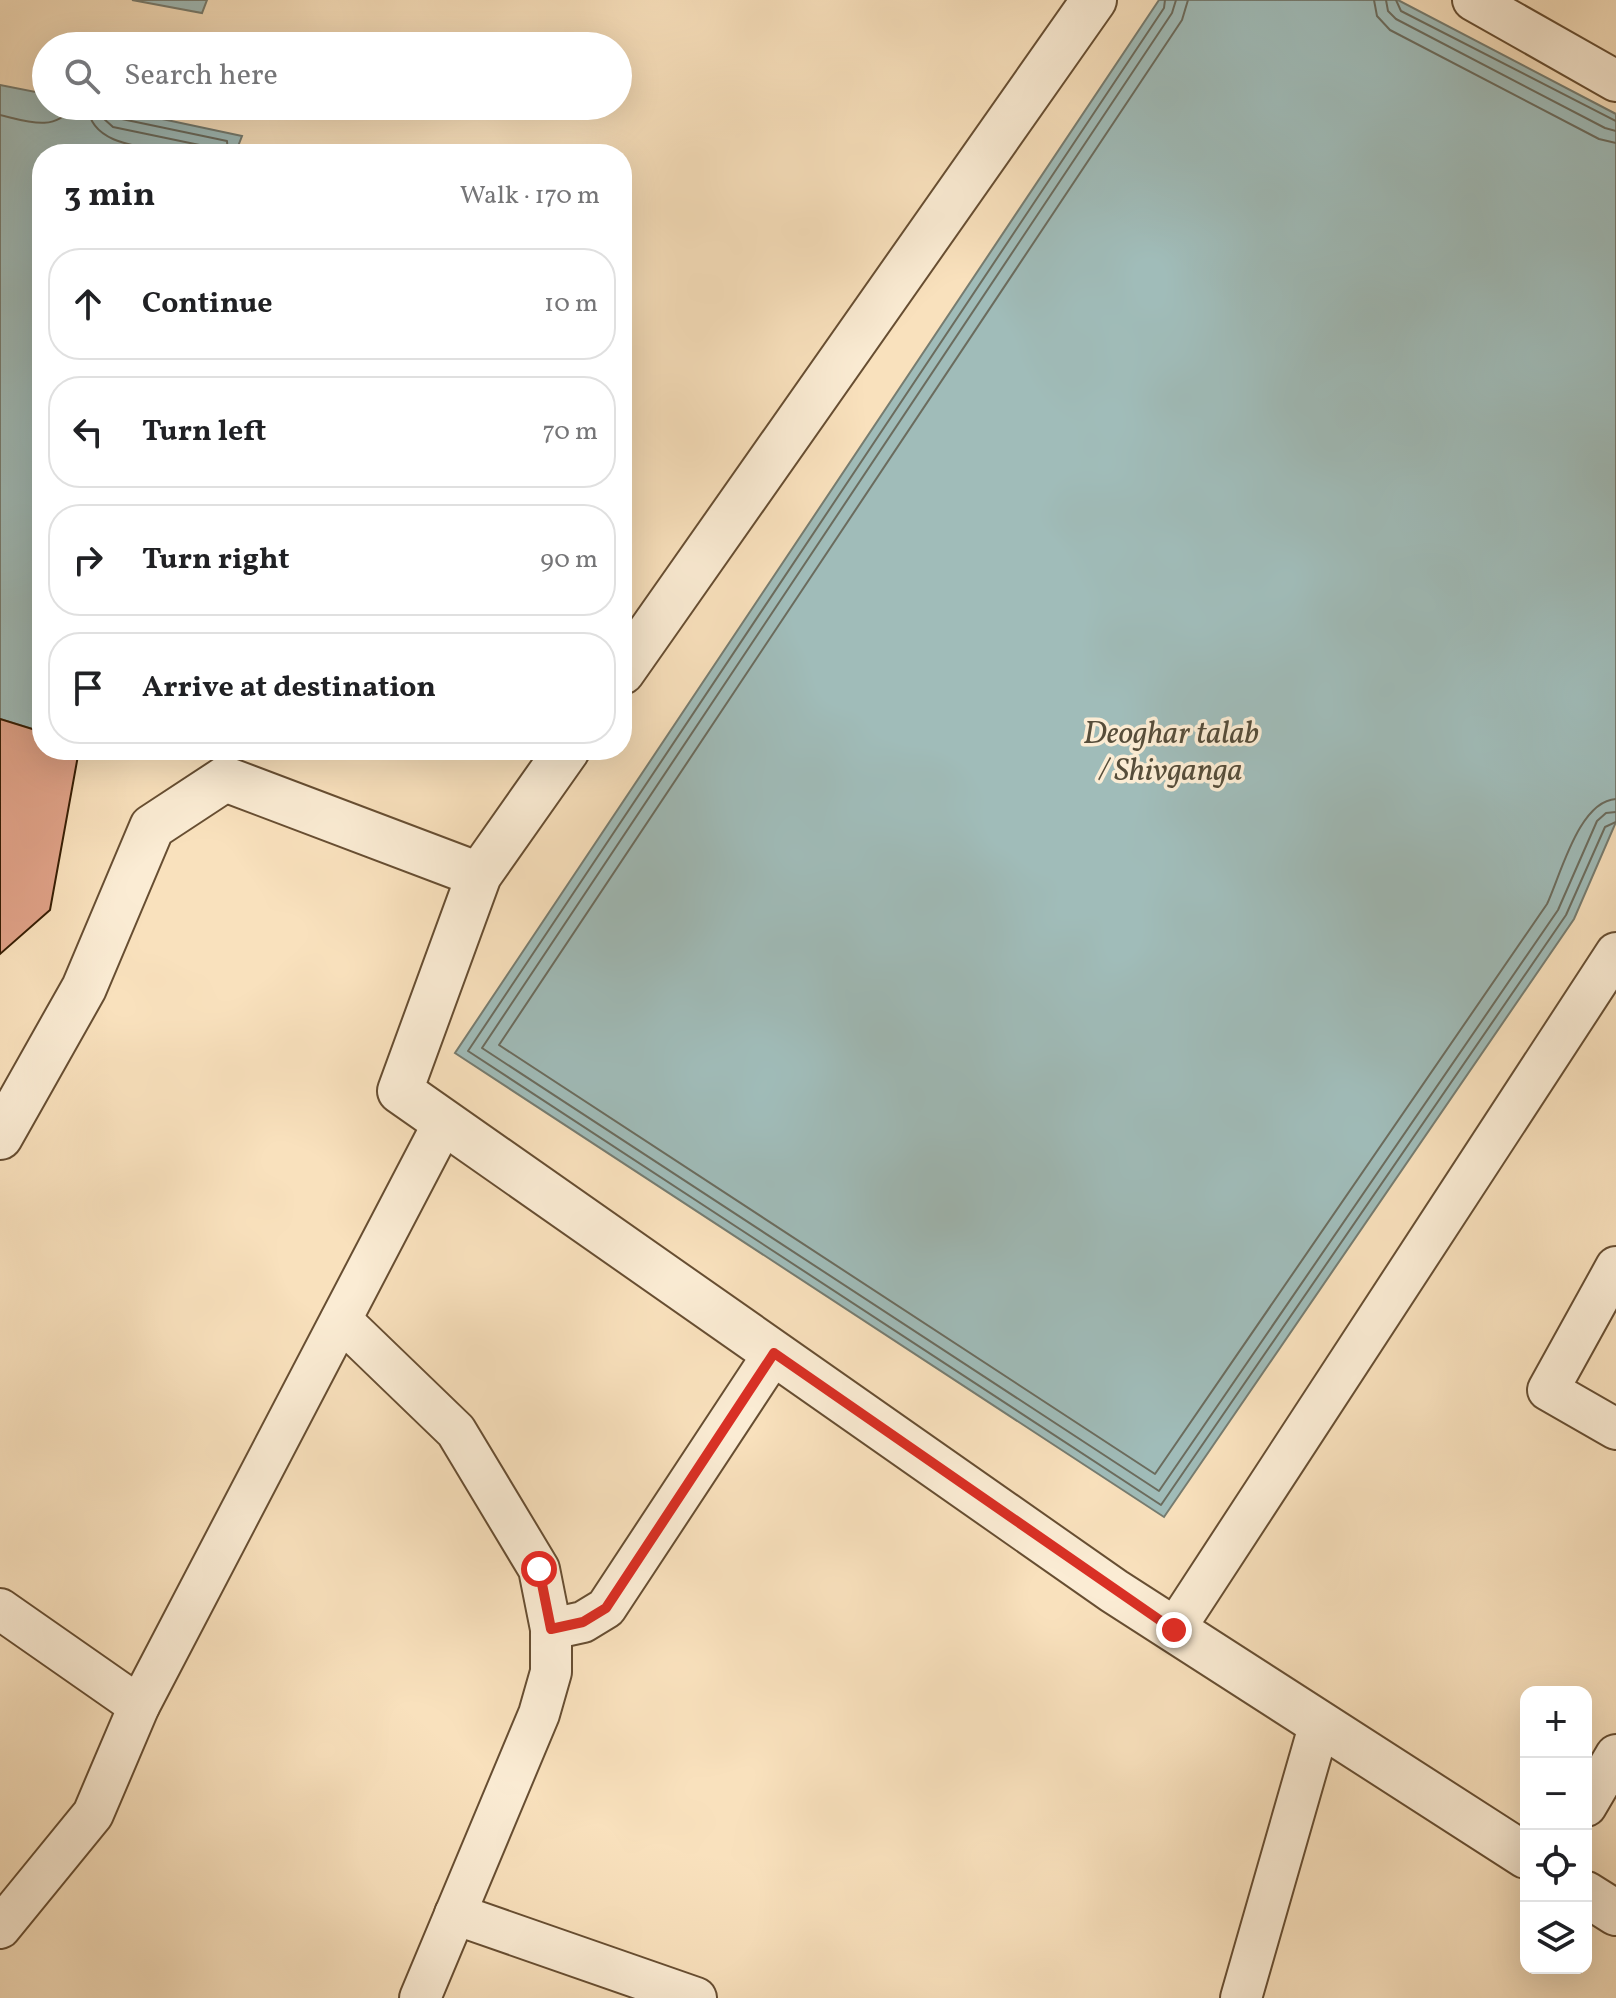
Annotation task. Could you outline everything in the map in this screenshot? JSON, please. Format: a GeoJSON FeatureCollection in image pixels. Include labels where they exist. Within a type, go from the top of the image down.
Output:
{"type":"FeatureCollection","features":[{"type":"Feature","properties":{"kind":"street"},"geometry":{"type":"LineString","coordinates":[[632,658],[1094,0]]}},
{"type":"Feature","properties":{"kind":"street"},"geometry":{"type":"LineString","coordinates":[[1473,0],[1616,81]]}},
{"type":"Feature","properties":{"kind":"street"},"geometry":{"type":"LineString","coordinates":[[560,760],[479,875],[400,1091],[1174,1630],[1520,1852]]}},
{"type":"Feature","properties":{"kind":"street"},"geometry":{"type":"LineString","coordinates":[[0,1137],[84,988],[152,827],[225,779],[479,875]]}},
{"type":"Feature","properties":{"kind":"street"},"geometry":{"type":"LineString","coordinates":[[1174,1630],[1616,953]]}},
{"type":"Feature","properties":{"kind":"street"},"geometry":{"type":"LineString","coordinates":[[0,1928],[93,1814],[139,1706],[444,1122]]}},
{"type":"Feature","properties":{"kind":"street"},"geometry":{"type":"LineString","coordinates":[[1616,1267],[1548,1390],[1616,1429]]}},
{"type":"Feature","properties":{"kind":"street"},"geometry":{"type":"LineString","coordinates":[[341,1320],[456,1431],[539,1569],[551,1629],[551,1672],[539,1714],[420,1998]]}},
{"type":"Feature","properties":{"kind":"street"},"geometry":{"type":"LineString","coordinates":[[551,1629],[583,1622],[606,1608],[774,1353]]}},
{"type":"Feature","properties":{"kind":"street"},"geometry":{"type":"LineString","coordinates":[[0,1609],[139,1706]]}},
{"type":"Feature","properties":{"kind":"street"},"geometry":{"type":"LineString","coordinates":[[1241,1998],[1320,1723]]}},
{"type":"Feature","properties":{"kind":"street"},"geometry":{"type":"LineString","coordinates":[[1592,1796],[1616,1755]]}},
{"type":"Feature","properties":{"kind":"street"},"geometry":{"type":"LineString","coordinates":[[1592,1898],[1616,1913]]}},
{"type":"Feature","properties":{"kind":"street"},"geometry":{"type":"LineString","coordinates":[[455,1914],[696,1998]]}},
{"type":"Feature","properties":{"kind":"water"},"geometry":{"type":"Polygon","coordinates":[[[132,0],[207,0],[202,13],[132,0]]]}},
{"type":"Feature","properties":{"kind":"water","name":"Deoghar talab / Shivganga"},"geometry":{"type":"Polygon","coordinates":[[[1159,0],[1398,0],[1616,114],[1616,822],[1574,919],[1164,1517],[455,1053],[1159,0]]]}},
{"type":"Feature","properties":{"kind":"water"},"geometry":{"type":"Polygon","coordinates":[[[0,85],[32,91],[32,120],[167,120],[242,136],[239,144],[32,144],[32,729],[0,719],[0,85]]]}},
{"type":"Feature","properties":{"kind":"building"},"geometry":{"type":"Polygon","coordinates":[[[0,719],[32,729],[32,760],[77,760],[50,910],[0,954],[0,719]]]}},
{"type":"Feature","properties":{"kind":"route"},"geometry":{"type":"LineString","coordinates":[[539,1569],[551,1629],[583,1622],[606,1608],[774,1353],[1174,1630]]}}]}
